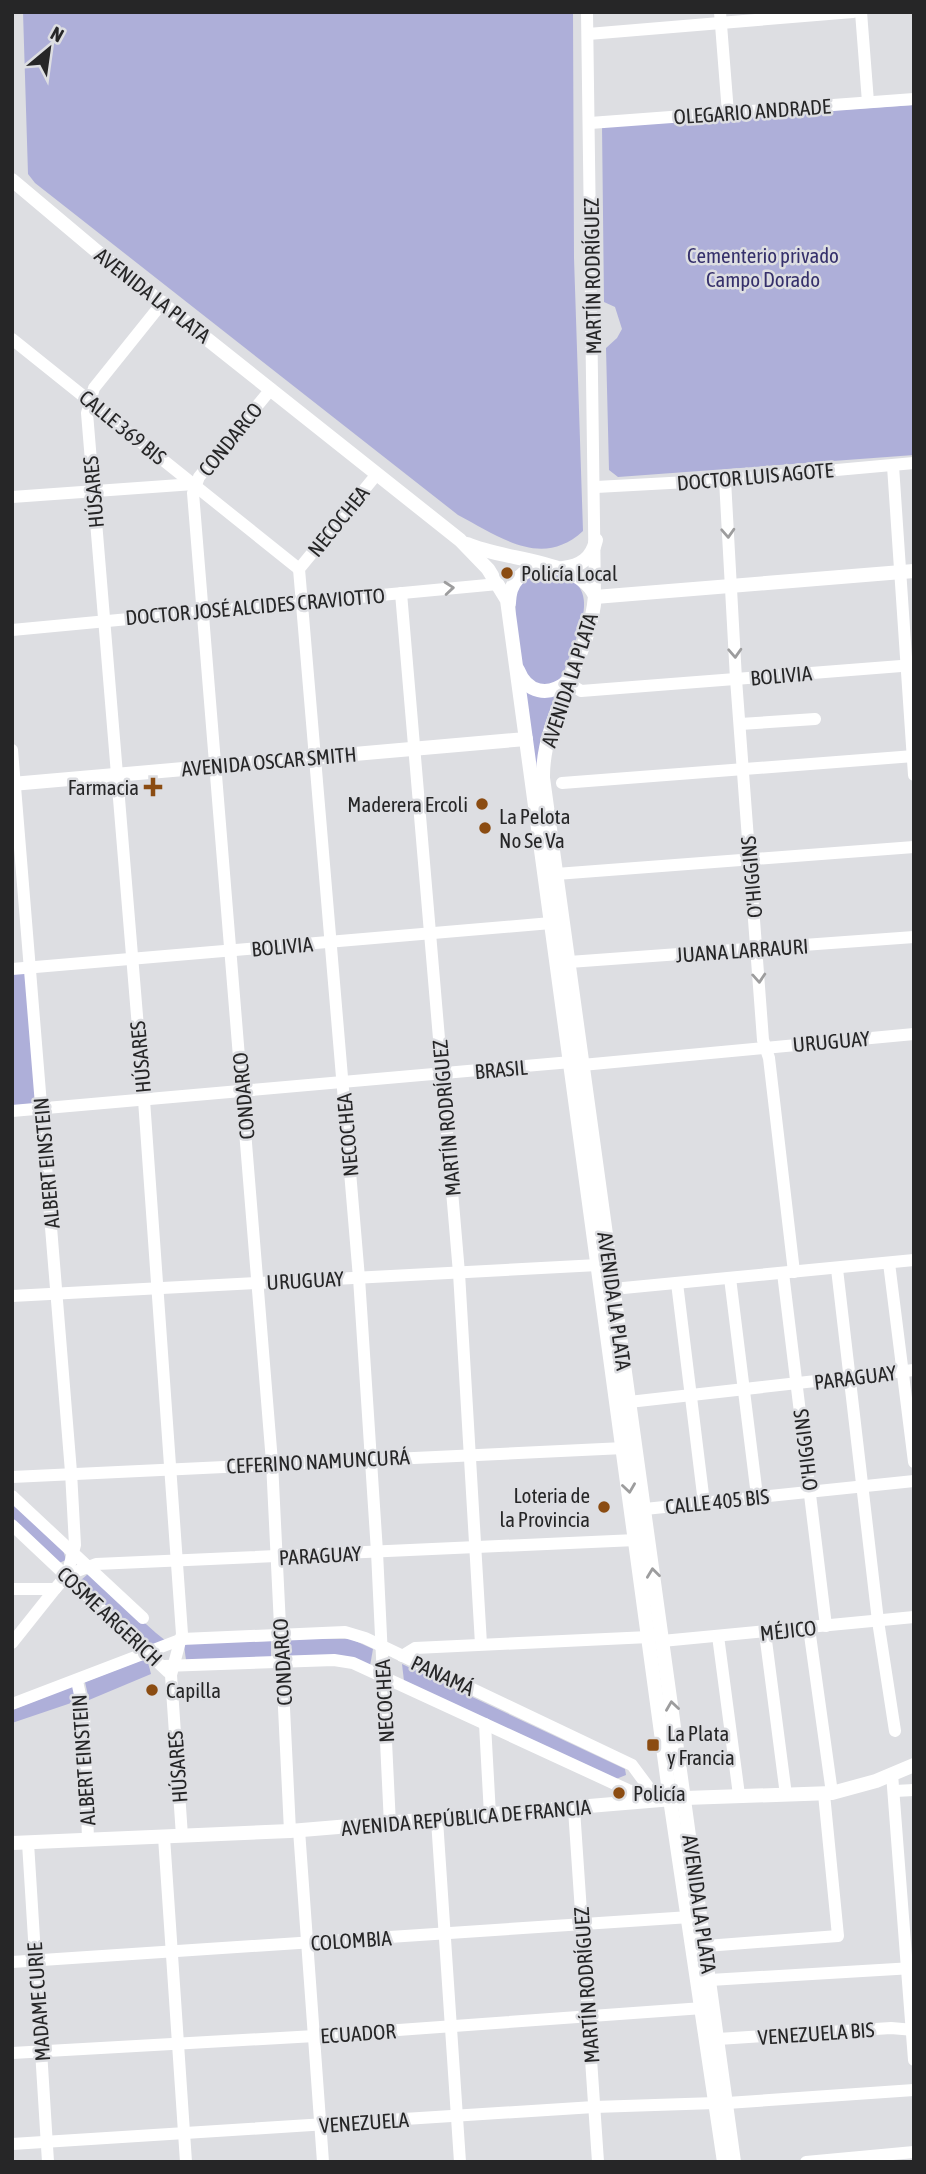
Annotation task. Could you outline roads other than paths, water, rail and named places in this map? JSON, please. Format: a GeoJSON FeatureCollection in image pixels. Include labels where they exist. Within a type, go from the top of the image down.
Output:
{"type":"FeatureCollection","features":[{"type":"Feature","properties":{"kind":"main road","name":"AVENIDA LA PLATA"},"geometry":{"type":"LineString","coordinates":[[12,180],[100,254],[460,540],[498,584],[509,606],[551,923],[613,1289],[645,1509],[656,1639],[703,2008],[734,2162]]}},
{"type":"Feature","properties":{"kind":"main road","name":"AVENIDA LA PLATA"},"geometry":{"type":"LineString","coordinates":[[460,540],[496,555],[555,567],[583,579],[595,597],[543,764],[569,962],[576,1064],[598,1265],[636,1540],[656,1639]]}},
{"type":"Feature","properties":{"kind":"main road"},"geometry":{"type":"LineString","coordinates":[[509,606],[509,592],[518,578],[532,568],[584,561],[593,552],[596,540]]}},
{"type":"Feature","properties":{"kind":"main road"},"geometry":{"type":"LineString","coordinates":[[595,597],[907,572]]}},
{"type":"Feature","properties":{"kind":"main road"},"geometry":{"type":"LineString","coordinates":[[515,662],[522,678],[536,691],[547,691],[567,682]]}},
{"type":"Feature","properties":{"kind":"main road","name":"AVENIDA OSCAR SMITH"},"geometry":{"type":"LineString","coordinates":[[14,784],[526,739]]}},
{"type":"Feature","properties":{"kind":"main road","name":"AVENIDA REPÚBLICA DE FRANCIA"},"geometry":{"type":"LineString","coordinates":[[12,1843],[390,1825],[678,1798],[828,1794],[914,1765]]}},
{"type":"Feature","properties":{"kind":"main road","name":"AVENIDA LA PLATA"},"geometry":{"type":"LineString","coordinates":[[678,1798],[706,1946],[718,2039],[723,2162]]}},
{"type":"Feature","properties":{"kind":"street","name":"MARTÍN RODRÍGUEZ"},"geometry":{"type":"LineString","coordinates":[[587,12],[596,487],[595,597]]}},
{"type":"Feature","properties":{"kind":"street"},"geometry":{"type":"LineString","coordinates":[[588,34],[721,17],[853,12]]}},
{"type":"Feature","properties":{"kind":"street"},"geometry":{"type":"LineString","coordinates":[[861,12],[868,102]]}},
{"type":"Feature","properties":{"kind":"street"},"geometry":{"type":"LineString","coordinates":[[721,17],[728,113]]}},
{"type":"Feature","properties":{"kind":"street","name":"OLEGARIO ANDRADE"},"geometry":{"type":"LineString","coordinates":[[590,123],[914,99]]}},
{"type":"Feature","properties":{"kind":"street"},"geometry":{"type":"LineString","coordinates":[[89,399],[94,388],[163,302]]}},
{"type":"Feature","properties":{"kind":"street","name":"CALLE 369 BIS"},"geometry":{"type":"LineString","coordinates":[[12,339],[299,569]]}},
{"type":"Feature","properties":{"kind":"street","name":"CONDARCO"},"geometry":{"type":"LineString","coordinates":[[271,389],[194,484],[272,1462],[282,1662],[295,1831],[308,1943],[323,2162]]}},
{"type":"Feature","properties":{"kind":"street","name":"HÚSARES"},"geometry":{"type":"LineString","coordinates":[[89,399],[93,491],[144,1100],[177,1561],[182,1639],[169,1669],[182,1836]]}},
{"type":"Feature","properties":{"kind":"street","name":"DOCTOR LUIS AGOTE"},"geometry":{"type":"LineString","coordinates":[[596,487],[725,481],[914,463]]}},
{"type":"Feature","properties":{"kind":"street"},"geometry":{"type":"LineString","coordinates":[[893,466],[907,572],[914,775]]}},
{"type":"Feature","properties":{"kind":"street","name":"NECOCHEA"},"geometry":{"type":"LineString","coordinates":[[377,474],[299,569],[359,1278],[372,1458],[390,1825]]}},
{"type":"Feature","properties":{"kind":"street","name":"O'HIGGINS"},"geometry":{"type":"LineString","coordinates":[[725,481],[742,769],[765,1048],[789,1273],[797,1384],[826,1626]]}},
{"type":"Feature","properties":{"kind":"street"},"geometry":{"type":"LineString","coordinates":[[12,497],[194,484]]}},
{"type":"Feature","properties":{"kind":"street","name":"DOCTOR JOSÉ ALCIDES CRAVIOTTO"},"geometry":{"type":"LineString","coordinates":[[12,629],[498,584]]}},
{"type":"Feature","properties":{"kind":"street","name":"MARTÍN RODRÍGUEZ"},"geometry":{"type":"LineString","coordinates":[[401,593],[459,1273],[481,1644]]}},
{"type":"Feature","properties":{"kind":"street","name":"BOLIVIA"},"geometry":{"type":"LineString","coordinates":[[567,682],[581,691],[910,665]]}},
{"type":"Feature","properties":{"kind":"street"},"geometry":{"type":"LineString","coordinates":[[740,724],[815,719]]}},
{"type":"Feature","properties":{"kind":"street","name":"ALBERT EINSTEIN"},"geometry":{"type":"LineString","coordinates":[[12,750],[71,1472],[74,1553],[67,1575]]}},
{"type":"Feature","properties":{"kind":"street"},"geometry":{"type":"LineString","coordinates":[[562,783],[913,756]]}},
{"type":"Feature","properties":{"kind":"street"},"geometry":{"type":"LineString","coordinates":[[556,874],[914,847]]}},
{"type":"Feature","properties":{"kind":"street","name":"BOLIVIA"},"geometry":{"type":"LineString","coordinates":[[12,969],[551,923]]}},
{"type":"Feature","properties":{"kind":"street","name":"JUANA LARRAURI"},"geometry":{"type":"LineString","coordinates":[[569,962],[914,937]]}},
{"type":"Feature","properties":{"kind":"street","name":"URUGUAY"},"geometry":{"type":"LineString","coordinates":[[576,1064],[914,1034]]}},
{"type":"Feature","properties":{"kind":"street","name":"BRASIL"},"geometry":{"type":"LineString","coordinates":[[12,1111],[576,1064]]}},
{"type":"Feature","properties":{"kind":"street"},"geometry":{"type":"LineString","coordinates":[[613,1289],[914,1261]]}},
{"type":"Feature","properties":{"kind":"street"},"geometry":{"type":"LineString","coordinates":[[889,1263],[908,1371],[914,1462]]}},
{"type":"Feature","properties":{"kind":"street","name":"URUGUAY"},"geometry":{"type":"LineString","coordinates":[[12,1296],[598,1265]]}},
{"type":"Feature","properties":{"kind":"street"},"geometry":{"type":"LineString","coordinates":[[837,1269],[865,1486],[878,1621],[895,1731]]}},
{"type":"Feature","properties":{"kind":"street"},"geometry":{"type":"LineString","coordinates":[[730,1278],[757,1496]]}},
{"type":"Feature","properties":{"kind":"street"},"geometry":{"type":"LineString","coordinates":[[677,1283],[704,1503]]}},
{"type":"Feature","properties":{"kind":"street","name":"PARAGUAY"},"geometry":{"type":"LineString","coordinates":[[629,1402],[908,1371]]}},
{"type":"Feature","properties":{"kind":"street","name":"CEFERINO NAMUNCURÁ"},"geometry":{"type":"LineString","coordinates":[[12,1477],[272,1462],[624,1448]]}},
{"type":"Feature","properties":{"kind":"street","name":"CALLE 405 BIS"},"geometry":{"type":"LineString","coordinates":[[645,1509],[914,1481]]}},
{"type":"Feature","properties":{"kind":"street"},"geometry":{"type":"LineString","coordinates":[[12,1496],[144,1618]]}},
{"type":"Feature","properties":{"kind":"street","name":"COSME ARGERICH"},"geometry":{"type":"LineString","coordinates":[[12,1525],[169,1669]]}},
{"type":"Feature","properties":{"kind":"street","name":"PARAGUAY"},"geometry":{"type":"LineString","coordinates":[[55,1589],[67,1575],[87,1566],[636,1540]]}},
{"type":"Feature","properties":{"kind":"street"},"geometry":{"type":"LineString","coordinates":[[12,1589],[55,1589]]}},
{"type":"Feature","properties":{"kind":"street"},"geometry":{"type":"LineString","coordinates":[[12,1643],[55,1589]]}},
{"type":"Feature","properties":{"kind":"street","name":"MÉJICO"},"geometry":{"type":"LineString","coordinates":[[402,1656],[411,1648],[718,1636],[914,1617]]}},
{"type":"Feature","properties":{"kind":"street"},"geometry":{"type":"LineString","coordinates":[[706,1946],[838,1936],[828,1794],[809,1628]]}},
{"type":"Feature","properties":{"kind":"street","name":"PANAMÁ"},"geometry":{"type":"LineString","coordinates":[[12,1704],[182,1639],[345,1632],[381,1646],[632,1765],[652,1792]]}},
{"type":"Feature","properties":{"kind":"street"},"geometry":{"type":"LineString","coordinates":[[765,1633],[786,1795]]}},
{"type":"Feature","properties":{"kind":"street"},"geometry":{"type":"LineString","coordinates":[[718,1636],[739,1795]]}},
{"type":"Feature","properties":{"kind":"street","name":"PANAMÁ"},"geometry":{"type":"LineString","coordinates":[[169,1669],[345,1661],[383,1676],[628,1790],[678,1798]]}},
{"type":"Feature","properties":{"kind":"street","name":"ALBERT EINSTEIN"},"geometry":{"type":"LineString","coordinates":[[77,1681],[83,1707],[88,1840]]}},
{"type":"Feature","properties":{"kind":"street"},"geometry":{"type":"LineString","coordinates":[[485,1724],[490,1815]]}},
{"type":"Feature","properties":{"kind":"street"},"geometry":{"type":"LineString","coordinates":[[892,1774],[899,1850],[909,1910],[914,2060]]}},
{"type":"Feature","properties":{"kind":"street"},"geometry":{"type":"LineString","coordinates":[[895,1791],[914,1790]]}},
{"type":"Feature","properties":{"kind":"street","name":"MARTÍN RODRÍGUEZ"},"geometry":{"type":"LineString","coordinates":[[574,1809],[597,2162]]}},
{"type":"Feature","properties":{"kind":"street"},"geometry":{"type":"LineString","coordinates":[[437,1820],[460,2162]]}},
{"type":"Feature","properties":{"kind":"street"},"geometry":{"type":"LineString","coordinates":[[164,1837],[186,2162]]}},
{"type":"Feature","properties":{"kind":"street","name":"MADAME CURIE"},"geometry":{"type":"LineString","coordinates":[[28,1843],[48,2162]]}},
{"type":"Feature","properties":{"kind":"street"},"geometry":{"type":"LineString","coordinates":[[899,1850],[914,1849]]}},
{"type":"Feature","properties":{"kind":"street","name":"COLOMBIA"},"geometry":{"type":"LineString","coordinates":[[12,1962],[690,1917]]}},
{"type":"Feature","properties":{"kind":"street"},"geometry":{"type":"LineString","coordinates":[[710,1980],[911,1968]]}},
{"type":"Feature","properties":{"kind":"street","name":"ECUADOR"},"geometry":{"type":"LineString","coordinates":[[12,2053],[315,2036],[703,2008]]}},
{"type":"Feature","properties":{"kind":"street","name":"VENEZUELA BIS"},"geometry":{"type":"LineString","coordinates":[[718,2039],[912,2029]]}},
{"type":"Feature","properties":{"kind":"street","name":"VENEZUELA"},"geometry":{"type":"LineString","coordinates":[[12,2144],[184,2131],[594,2107],[722,2103],[914,2090]]}},
{"type":"Feature","properties":{"kind":"street"},"geometry":{"type":"LineString","coordinates":[[806,2162],[914,2152]]}},
{"type":"Feature","properties":{"kind":"place","name":"Policía Local"},"geometry":{"type":"Point","coordinates":[507,573]}},
{"type":"Feature","properties":{"kind":"place","name":"Farmacia"},"geometry":{"type":"Point","coordinates":[153,787]}},
{"type":"Feature","properties":{"kind":"place","name":"Maderera Ercoli"},"geometry":{"type":"Point","coordinates":[482,804]}},
{"type":"Feature","properties":{"kind":"place","name":"La Pelota No Se Va"},"geometry":{"type":"Point","coordinates":[485,828]}},
{"type":"Feature","properties":{"kind":"place","name":"Loteria de la Provincia"},"geometry":{"type":"Point","coordinates":[604,1507]}},
{"type":"Feature","properties":{"kind":"place","name":"Capilla"},"geometry":{"type":"Point","coordinates":[152,1690]}},
{"type":"Feature","properties":{"kind":"place","name":"La Plata y Francia"},"geometry":{"type":"Point","coordinates":[653,1745]}},
{"type":"Feature","properties":{"kind":"place","name":"Policía"},"geometry":{"type":"Point","coordinates":[619,1793]}},
{"type":"Feature","properties":{"kind":"park label","name":"Cementerio privado Campo Dorado"},"geometry":{"type":"Point","coordinates":[763,267]}}]}
